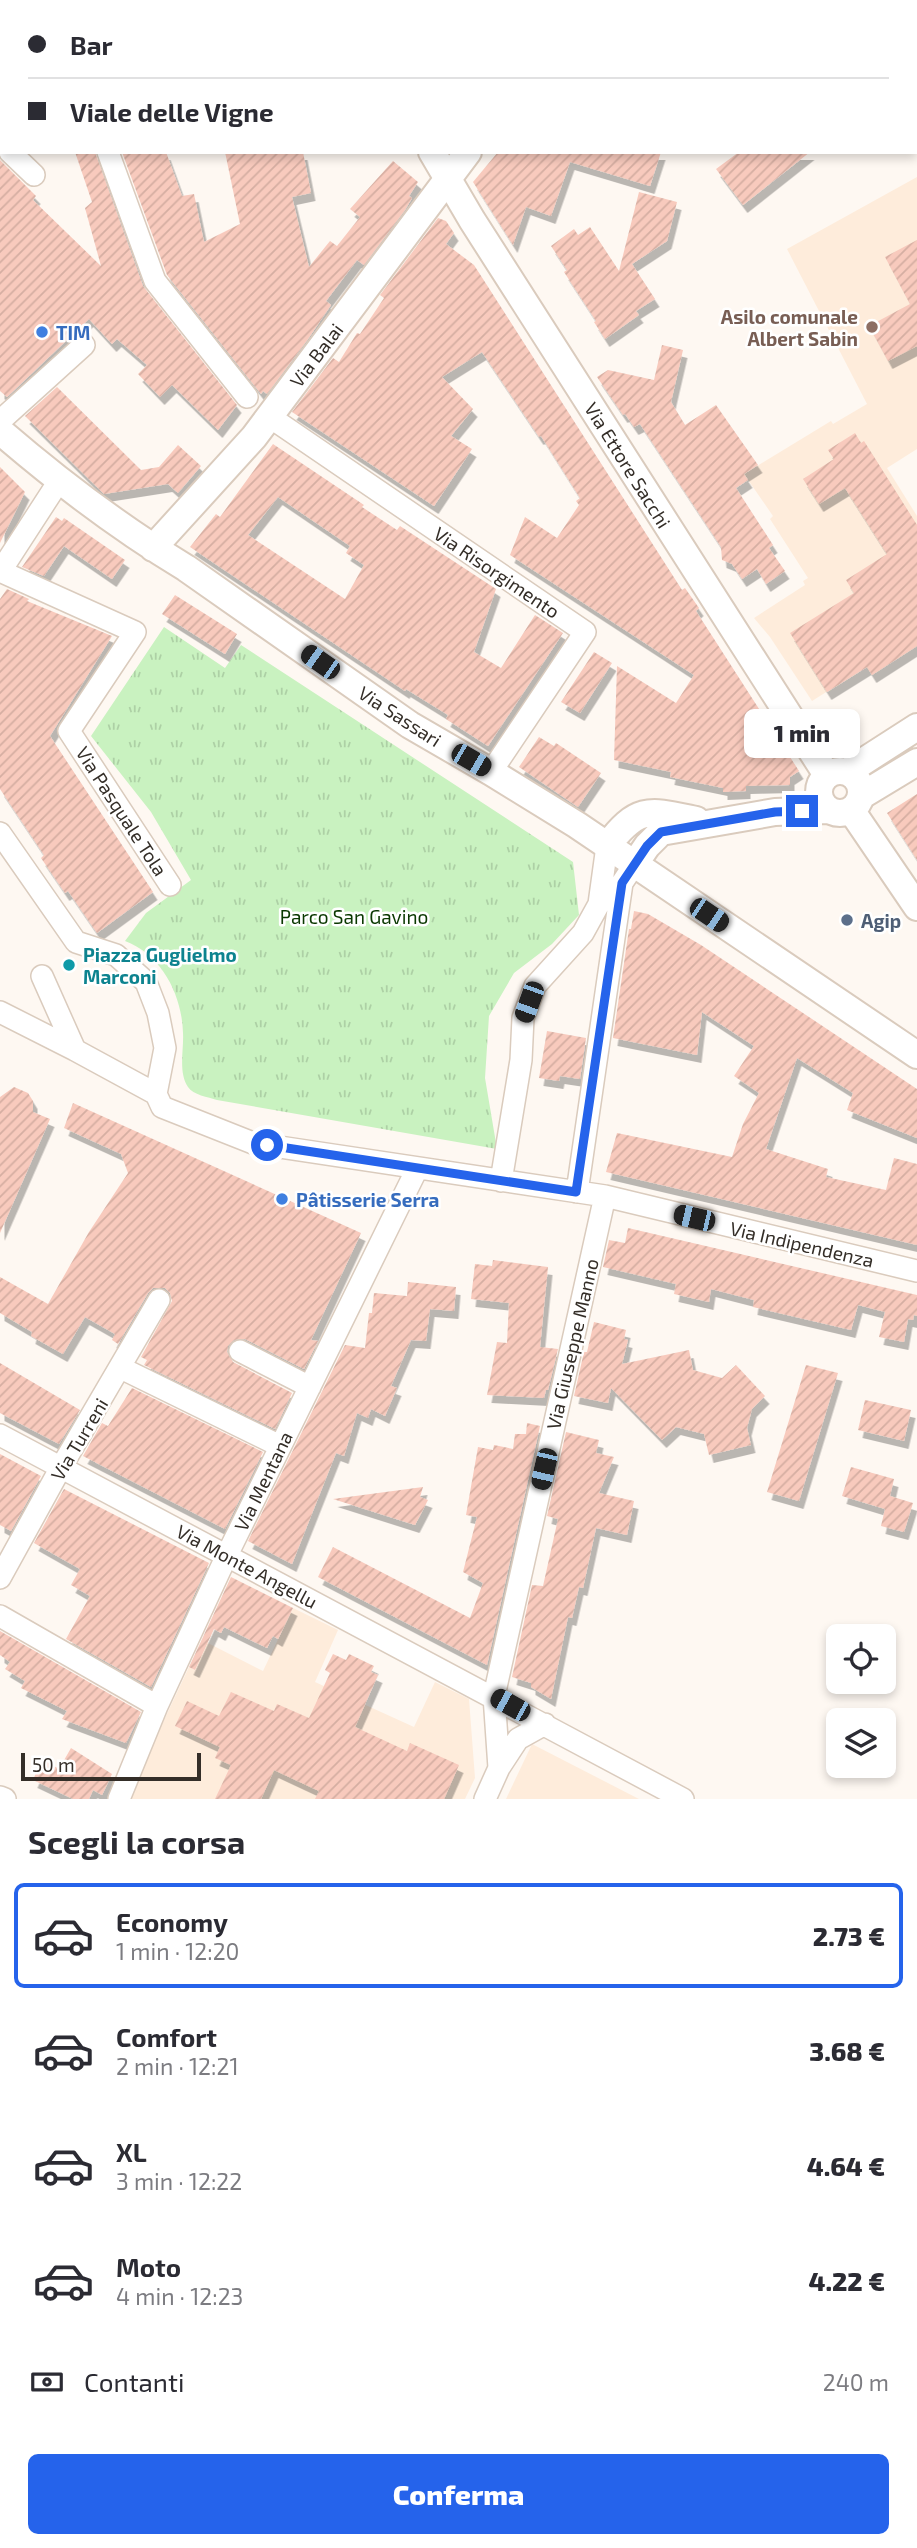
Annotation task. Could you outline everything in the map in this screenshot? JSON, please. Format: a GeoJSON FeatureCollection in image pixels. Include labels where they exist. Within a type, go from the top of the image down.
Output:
{"type":"FeatureCollection","features":[{"type":"Feature","properties":{"kind":"street"},"geometry":{"type":"LineString","coordinates":[[12,154],[34,175]]}},
{"type":"Feature","properties":{"kind":"street"},"geometry":{"type":"LineString","coordinates":[[109,154],[155,281],[247,397]]}},
{"type":"Feature","properties":{"kind":"street","name":"Via Ettore Sacchi"},"geometry":{"type":"LineString","coordinates":[[433,154],[839,792],[917,907]]}},
{"type":"Feature","properties":{"kind":"street","name":"Via Balai"},"geometry":{"type":"LineString","coordinates":[[152,548],[270,417],[466,154]]}},
{"type":"Feature","properties":{"kind":"street"},"geometry":{"type":"LineString","coordinates":[[0,421],[84,345]]}},
{"type":"Feature","properties":{"kind":"street","name":"Via Risorgimento"},"geometry":{"type":"LineString","coordinates":[[270,417],[585,632],[491,772]]}},
{"type":"Feature","properties":{"kind":"street","name":"Via Sassari"},"geometry":{"type":"LineString","coordinates":[[0,431],[60,481],[152,548],[186,568],[410,725],[491,772],[607,846],[917,1055]]}},
{"type":"Feature","properties":{"kind":"street"},"geometry":{"type":"LineString","coordinates":[[0,572],[60,481]]}},
{"type":"Feature","properties":{"kind":"street","name":"Via Pasquale Tola"},"geometry":{"type":"LineString","coordinates":[[0,572],[135,632],[69,731],[170,885]]}},
{"type":"Feature","properties":{"kind":"street"},"geometry":{"type":"LineString","coordinates":[[839,792],[917,727]]}},
{"type":"Feature","properties":{"kind":"street"},"geometry":{"type":"LineString","coordinates":[[576,1192],[622,883],[647,846],[661,832],[775,812],[839,792],[917,762]]}},
{"type":"Feature","properties":{"kind":"street"},"geometry":{"type":"LineString","coordinates":[[501,1181],[521,1060],[523,1018],[535,986],[583,933],[599,904],[607,846],[633,818],[654,811],[709,823]]}},
{"type":"Feature","properties":{"kind":"street"},"geometry":{"type":"LineString","coordinates":[[0,833],[76,942],[116,955],[146,982],[158,1013],[165,1048],[156,1094],[0,1012]]}},
{"type":"Feature","properties":{"kind":"street"},"geometry":{"type":"LineString","coordinates":[[42,976],[75,1050]]}},
{"type":"Feature","properties":{"kind":"street","name":"Via Indipendenza"},"geometry":{"type":"LineString","coordinates":[[156,1094],[162,1107],[253,1143],[605,1196],[917,1271]]}},
{"type":"Feature","properties":{"kind":"street","name":"Via Mentana"},"geometry":{"type":"LineString","coordinates":[[119,1799],[157,1706],[226,1555],[417,1169]]}},
{"type":"Feature","properties":{"kind":"street","name":"Via Giuseppe Manno"},"geometry":{"type":"LineString","coordinates":[[499,1768],[494,1696],[605,1196]]}},
{"type":"Feature","properties":{"kind":"street","name":"Via Turreni"},"geometry":{"type":"LineString","coordinates":[[0,1578],[159,1300]]}},
{"type":"Feature","properties":{"kind":"street"},"geometry":{"type":"LineString","coordinates":[[240,1351],[310,1387]]}},
{"type":"Feature","properties":{"kind":"street"},"geometry":{"type":"LineString","coordinates":[[121,1368],[280,1446]]}},
{"type":"Feature","properties":{"kind":"street","name":"Via Monte Angellu"},"geometry":{"type":"LineString","coordinates":[[0,1436],[494,1696],[683,1799]]}},
{"type":"Feature","properties":{"kind":"street"},"geometry":{"type":"LineString","coordinates":[[0,1616],[157,1706]]}},
{"type":"Feature","properties":{"kind":"street"},"geometry":{"type":"LineString","coordinates":[[485,1799],[499,1768],[518,1739],[545,1724]]}},
{"type":"Feature","properties":{"kind":"shaded area"},"geometry":{"type":"Polygon","coordinates":[[[917,177],[917,449],[887,468],[917,516],[917,646],[872,675],[866,667],[812,701],[770,637],[754,618],[805,585],[803,581],[808,578],[770,519],[773,516],[744,474],[831,421],[833,424],[867,404],[787,249],[917,177]]]}},
{"type":"Feature","properties":{"kind":"shaded area"},"geometry":{"type":"Polygon","coordinates":[[[293,1608],[338,1630],[315,1682],[414,1727],[435,1682],[469,1699],[475,1778],[465,1799],[127,1799],[189,1667],[195,1670],[202,1640],[263,1671],[293,1608]]]}},
{"type":"Feature","properties":{"kind":"shaded area"},"geometry":{"type":"Polygon","coordinates":[[[532,1744],[639,1799],[506,1799],[532,1744]]]}},
{"type":"Feature","properties":{"kind":"green space","name":"Parco San Gavino"},"geometry":{"type":"Polygon","coordinates":[[[164,627],[225,668],[241,645],[573,862],[579,915],[552,944],[514,973],[489,1016],[485,1078],[497,1149],[217,1100],[197,1094],[188,1087],[182,1068],[182,1019],[174,991],[168,978],[150,956],[125,941],[146,913],[191,880],[151,812],[91,736],[164,627]]]}},
{"type":"Feature","properties":{"kind":"building"},"geometry":{"type":"Polygon","coordinates":[[[76,154],[96,154],[143,286],[237,405],[218,430],[172,385],[160,397],[138,374],[147,365],[117,339],[112,344],[89,319],[7,397],[0,391],[0,160],[36,196],[33,200],[101,266],[85,208],[92,202],[76,154]]]}},
{"type":"Feature","properties":{"kind":"building"},"geometry":{"type":"Polygon","coordinates":[[[123,154],[167,154],[182,196],[194,194],[204,242],[240,224],[225,154],[303,154],[311,193],[292,197],[309,267],[330,241],[337,246],[360,217],[350,209],[393,161],[418,182],[409,196],[412,198],[405,210],[364,265],[357,260],[326,301],[331,305],[267,394],[263,391],[261,394],[167,275],[123,154]]]}},
{"type":"Feature","properties":{"kind":"building"},"geometry":{"type":"Polygon","coordinates":[[[496,154],[660,154],[650,186],[570,162],[551,216],[526,207],[513,245],[473,182],[496,154]]]}},
{"type":"Feature","properties":{"kind":"building"},"geometry":{"type":"Polygon","coordinates":[[[736,154],[807,154],[743,205],[716,169],[736,154]]]}},
{"type":"Feature","properties":{"kind":"building"},"geometry":{"type":"Polygon","coordinates":[[[639,192],[677,202],[667,241],[632,264],[655,299],[636,311],[639,315],[605,339],[551,246],[574,229],[578,235],[590,227],[619,271],[639,192]]]}},
{"type":"Feature","properties":{"kind":"building"},"geometry":{"type":"Polygon","coordinates":[[[438,218],[446,221],[454,233],[446,244],[474,265],[682,590],[685,588],[699,608],[696,611],[799,771],[790,777],[790,785],[746,786],[746,791],[723,792],[723,788],[670,777],[671,772],[614,760],[617,666],[676,703],[694,675],[510,555],[525,517],[557,538],[579,505],[576,501],[580,498],[541,436],[539,437],[482,352],[442,377],[473,409],[451,436],[472,449],[434,506],[292,412],[333,358],[339,362],[384,298],[380,295],[438,218]]]}},
{"type":"Feature","properties":{"kind":"building"},"geometry":{"type":"Polygon","coordinates":[[[917,240],[917,346],[888,361],[869,326],[910,304],[885,257],[917,240]]]}},
{"type":"Feature","properties":{"kind":"building"},"geometry":{"type":"Polygon","coordinates":[[[662,345],[683,350],[671,402],[685,425],[716,405],[758,465],[744,474],[748,480],[736,488],[773,545],[769,548],[785,571],[766,584],[757,569],[742,579],[732,564],[722,560],[721,547],[640,424],[634,427],[625,414],[623,415],[597,377],[608,370],[654,380],[662,345]]]}},
{"type":"Feature","properties":{"kind":"building"},"geometry":{"type":"Polygon","coordinates":[[[57,387],[141,470],[159,467],[178,445],[201,466],[178,493],[168,484],[104,494],[25,416],[57,387]]]}},
{"type":"Feature","properties":{"kind":"building"},"geometry":{"type":"Polygon","coordinates":[[[855,433],[861,443],[864,441],[917,525],[917,646],[872,675],[867,667],[827,692],[790,633],[854,593],[846,580],[887,554],[845,488],[819,504],[803,479],[834,459],[828,450],[855,433]]]}},
{"type":"Feature","properties":{"kind":"building"},"geometry":{"type":"Polygon","coordinates":[[[273,444],[397,530],[400,526],[496,589],[474,652],[501,668],[535,615],[563,633],[488,746],[446,719],[448,715],[406,689],[405,691],[190,547],[216,514],[220,517],[273,444]],[[278,497],[248,535],[345,599],[364,565],[346,553],[350,546],[278,497]]]}},
{"type":"Feature","properties":{"kind":"building"},"geometry":{"type":"Polygon","coordinates":[[[0,467],[25,492],[0,543],[0,467]]]}},
{"type":"Feature","properties":{"kind":"building"},"geometry":{"type":"Polygon","coordinates":[[[56,517],[62,521],[64,518],[125,560],[112,579],[64,546],[44,576],[22,567],[56,517]]]}},
{"type":"Feature","properties":{"kind":"building"},"geometry":{"type":"Polygon","coordinates":[[[7,589],[29,599],[27,601],[112,636],[50,736],[153,892],[97,933],[41,858],[44,855],[0,789],[0,599],[7,589]]]}},
{"type":"Feature","properties":{"kind":"building"},"geometry":{"type":"Polygon","coordinates":[[[175,595],[237,634],[225,654],[162,614],[175,595]]]}},
{"type":"Feature","properties":{"kind":"building"},"geometry":{"type":"Polygon","coordinates":[[[594,652],[612,663],[580,713],[561,702],[594,652]]]}},
{"type":"Feature","properties":{"kind":"building"},"geometry":{"type":"Polygon","coordinates":[[[539,737],[554,746],[556,743],[601,773],[578,807],[519,767],[539,737]]]}},
{"type":"Feature","properties":{"kind":"building"},"geometry":{"type":"Polygon","coordinates":[[[917,794],[917,860],[887,813],[917,794]]]}},
{"type":"Feature","properties":{"kind":"building"},"geometry":{"type":"Polygon","coordinates":[[[634,911],[648,914],[701,945],[917,1089],[917,1138],[847,1110],[853,1093],[797,1058],[766,1149],[828,1169],[826,1177],[886,1190],[894,1158],[917,1164],[917,1245],[606,1172],[617,1133],[732,1157],[743,1124],[759,1093],[734,1076],[754,1046],[702,1012],[697,1055],[613,1038],[634,911]]]}},
{"type":"Feature","properties":{"kind":"building"},"geometry":{"type":"Polygon","coordinates":[[[547,1031],[586,1038],[580,1079],[560,1076],[559,1081],[539,1078],[547,1031]]]}},
{"type":"Feature","properties":{"kind":"building"},"geometry":{"type":"Polygon","coordinates":[[[14,1087],[28,1093],[33,1101],[33,1112],[50,1119],[0,1233],[0,1097],[14,1087]]]}},
{"type":"Feature","properties":{"kind":"building"},"geometry":{"type":"Polygon","coordinates":[[[73,1103],[361,1233],[311,1340],[318,1341],[304,1369],[245,1339],[234,1340],[228,1346],[227,1352],[233,1362],[292,1393],[275,1429],[144,1365],[147,1360],[141,1357],[172,1301],[165,1288],[153,1288],[148,1293],[118,1344],[112,1340],[115,1334],[85,1317],[63,1354],[31,1336],[32,1332],[0,1313],[0,1277],[48,1304],[89,1232],[128,1173],[121,1154],[64,1128],[73,1103]]]}},
{"type":"Feature","properties":{"kind":"building"},"geometry":{"type":"Polygon","coordinates":[[[628,1228],[917,1295],[917,1316],[914,1315],[913,1320],[908,1319],[904,1342],[879,1337],[885,1312],[858,1305],[851,1330],[753,1307],[754,1300],[711,1289],[709,1302],[674,1294],[676,1284],[603,1267],[609,1240],[625,1243],[628,1228]]]}},
{"type":"Feature","properties":{"kind":"building"},"geometry":{"type":"Polygon","coordinates":[[[493,1260],[548,1267],[540,1347],[558,1349],[544,1398],[487,1395],[497,1342],[507,1343],[509,1303],[471,1299],[475,1264],[492,1266],[493,1260]]]}},
{"type":"Feature","properties":{"kind":"building"},"geometry":{"type":"Polygon","coordinates":[[[408,1282],[456,1287],[454,1311],[430,1309],[426,1341],[411,1340],[391,1386],[397,1388],[385,1416],[371,1409],[368,1418],[357,1413],[344,1456],[336,1453],[292,1564],[248,1541],[345,1345],[365,1348],[374,1293],[407,1296],[408,1282]]]}},
{"type":"Feature","properties":{"kind":"building"},"geometry":{"type":"Polygon","coordinates":[[[594,1322],[626,1330],[624,1339],[628,1340],[622,1364],[689,1350],[693,1370],[722,1378],[736,1365],[765,1396],[752,1409],[747,1428],[751,1445],[709,1455],[704,1434],[676,1427],[662,1440],[611,1388],[608,1403],[574,1396],[594,1322]]]}},
{"type":"Feature","properties":{"kind":"building"},"geometry":{"type":"Polygon","coordinates":[[[0,1363],[80,1410],[59,1444],[0,1413],[0,1363]]]}},
{"type":"Feature","properties":{"kind":"building"},"geometry":{"type":"Polygon","coordinates":[[[806,1365],[838,1373],[799,1501],[767,1492],[806,1365]]]}},
{"type":"Feature","properties":{"kind":"building"},"geometry":{"type":"Polygon","coordinates":[[[132,1388],[263,1452],[225,1529],[83,1456],[102,1423],[108,1426],[132,1388]]]}},
{"type":"Feature","properties":{"kind":"building"},"geometry":{"type":"Polygon","coordinates":[[[865,1400],[911,1410],[904,1441],[858,1430],[865,1400]]]}},
{"type":"Feature","properties":{"kind":"building"},"geometry":{"type":"Polygon","coordinates":[[[527,1423],[540,1426],[487,1665],[318,1577],[333,1547],[470,1618],[483,1583],[463,1572],[477,1517],[466,1515],[478,1447],[493,1450],[494,1445],[513,1449],[515,1434],[526,1434],[527,1423]]]}},
{"type":"Feature","properties":{"kind":"building"},"geometry":{"type":"Polygon","coordinates":[[[566,1432],[599,1440],[596,1453],[614,1457],[599,1493],[634,1501],[627,1535],[596,1528],[583,1588],[579,1587],[572,1618],[568,1617],[551,1699],[531,1687],[531,1683],[512,1677],[532,1585],[543,1586],[558,1519],[547,1516],[566,1432]]]}},
{"type":"Feature","properties":{"kind":"building"},"geometry":{"type":"Polygon","coordinates":[[[0,1454],[41,1476],[11,1531],[0,1525],[0,1454]]]}},
{"type":"Feature","properties":{"kind":"building"},"geometry":{"type":"Polygon","coordinates":[[[851,1467],[894,1479],[890,1496],[913,1503],[904,1532],[881,1526],[885,1509],[842,1496],[851,1467]]]}},
{"type":"Feature","properties":{"kind":"building"},"geometry":{"type":"Polygon","coordinates":[[[423,1487],[420,1497],[428,1500],[415,1525],[333,1499],[423,1487]]]}},
{"type":"Feature","properties":{"kind":"building"},"geometry":{"type":"Polygon","coordinates":[[[64,1489],[209,1563],[151,1687],[66,1639],[90,1596],[71,1585],[80,1569],[34,1543],[64,1489]]]}},
{"type":"Feature","properties":{"kind":"building"},"geometry":{"type":"Polygon","coordinates":[[[231,1577],[293,1608],[278,1639],[273,1636],[267,1648],[224,1627],[221,1633],[214,1629],[195,1670],[189,1667],[231,1577]]]}},
{"type":"Feature","properties":{"kind":"building"},"geometry":{"type":"Polygon","coordinates":[[[0,1631],[141,1712],[126,1743],[62,1719],[67,1711],[21,1688],[25,1681],[5,1669],[10,1662],[0,1655],[0,1631]]]}},
{"type":"Feature","properties":{"kind":"building"},"geometry":{"type":"Polygon","coordinates":[[[333,1654],[346,1660],[349,1654],[374,1666],[371,1672],[378,1675],[355,1727],[407,1751],[410,1743],[459,1765],[444,1799],[315,1799],[319,1791],[274,1770],[261,1799],[215,1799],[231,1765],[215,1758],[220,1747],[175,1726],[187,1701],[219,1716],[231,1692],[274,1711],[277,1704],[309,1718],[330,1673],[325,1670],[333,1654]]]}},
{"type":"Feature","properties":{"kind":"building"},"geometry":{"type":"Polygon","coordinates":[[[71,1748],[112,1774],[102,1795],[93,1790],[89,1799],[73,1799],[33,1780],[42,1759],[59,1769],[71,1748]]]}},
{"type":"Feature","properties":{"kind":"place","name":"Asilo comunale Albert Sabin"},"geometry":{"type":"Point","coordinates":[872,327]}},
{"type":"Feature","properties":{"kind":"place","name":"TIM"},"geometry":{"type":"Point","coordinates":[42,332]}},
{"type":"Feature","properties":{"kind":"place","name":"Agip"},"geometry":{"type":"Point","coordinates":[847,920]}},
{"type":"Feature","properties":{"kind":"place","name":"Piazza Guglielmo Marconi"},"geometry":{"type":"Point","coordinates":[69,965]}},
{"type":"Feature","properties":{"kind":"place","name":"Pâtisserie Serra"},"geometry":{"type":"Point","coordinates":[282,1199]}},
{"type":"Feature","properties":{"kind":"route"},"geometry":{"type":"LineString","coordinates":[[267,1145],[576,1192],[622,883],[647,846],[661,832],[775,812],[802,811]]}}]}
